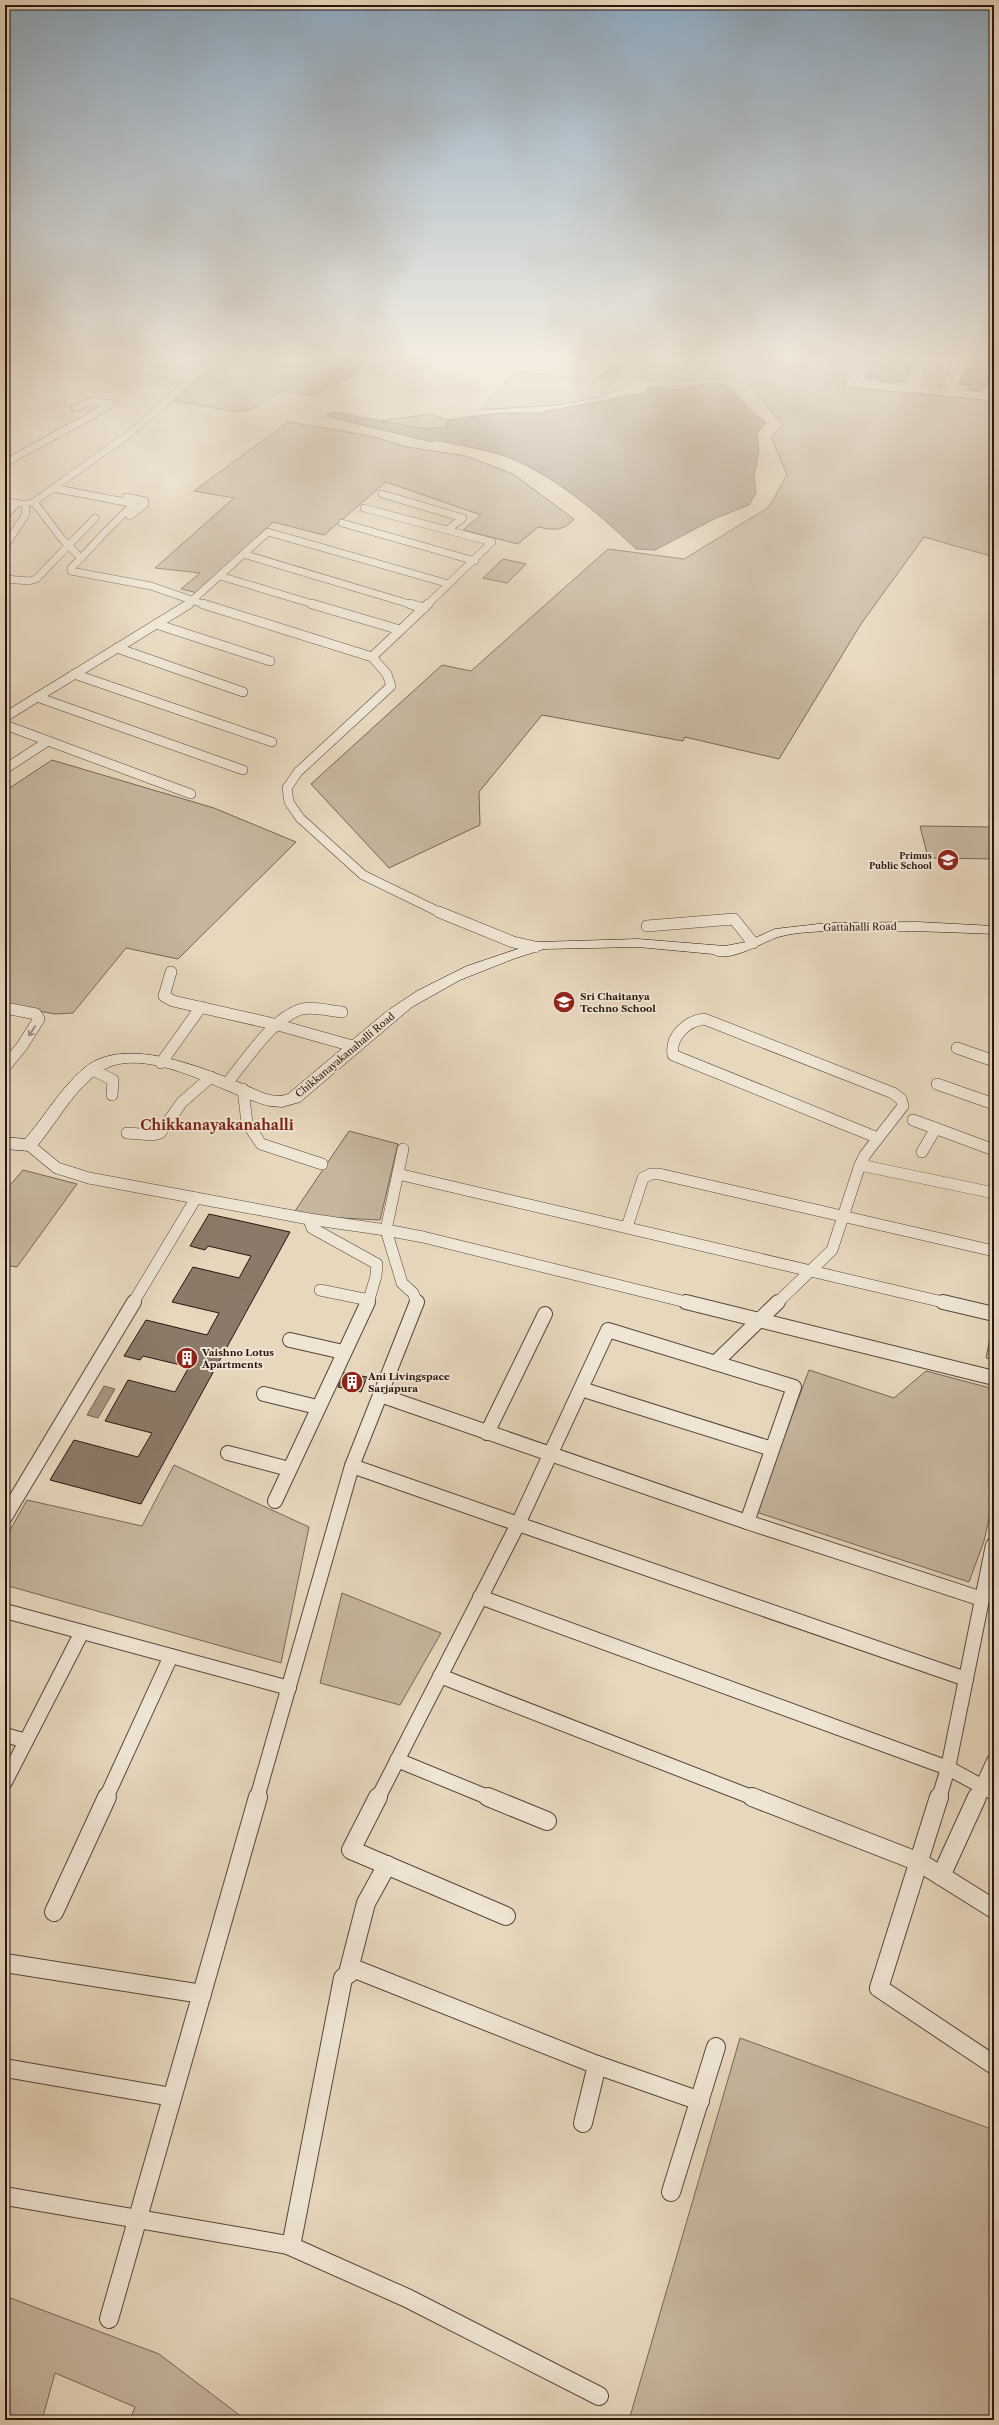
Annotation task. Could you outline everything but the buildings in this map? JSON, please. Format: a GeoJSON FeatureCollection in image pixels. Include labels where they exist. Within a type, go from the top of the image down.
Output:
{"type":"FeatureCollection","features":[{"type":"Feature","properties":{"kind":"main road","name":"Gattahalli Road"},"geometry":{"type":"LineString","coordinates":[[595,944],[677,954],[729,951],[753,944],[775,933],[827,927],[918,926],[994,930]]}},
{"type":"Feature","properties":{"kind":"main road","name":"Chikkanayakanahalli Road"},"geometry":{"type":"LineString","coordinates":[[29,1145],[83,1078],[93,1070],[112,1059],[135,1058],[161,1063],[211,1077],[270,1101],[286,1101],[294,1098],[356,1047],[386,1019],[429,991],[486,964],[543,945],[595,944]]}},
{"type":"Feature","properties":{"kind":"main road"},"geometry":{"type":"LineString","coordinates":[[5,1143],[29,1145]]}},
{"type":"Feature","properties":{"kind":"street"},"geometry":{"type":"LineString","coordinates":[[5,516],[72,474]]}},
{"type":"Feature","properties":{"kind":"street"},"geometry":{"type":"LineString","coordinates":[[55,486],[133,502],[135,504],[114,520],[97,544],[70,568],[71,571],[151,586],[221,610],[372,657],[387,674],[391,686],[298,772],[287,788],[289,802],[300,818],[363,875],[456,920],[513,942],[535,948]]}},
{"type":"Feature","properties":{"kind":"street"},"geometry":{"type":"LineString","coordinates":[[55,486],[145,501],[145,504],[122,523],[111,525]]}},
{"type":"Feature","properties":{"kind":"street"},"geometry":{"type":"LineString","coordinates":[[382,494],[463,518],[448,530]]}},
{"type":"Feature","properties":{"kind":"street"},"geometry":{"type":"LineString","coordinates":[[5,501],[25,503],[63,538],[66,546],[81,558]]}},
{"type":"Feature","properties":{"kind":"street"},"geometry":{"type":"LineString","coordinates":[[5,546],[26,514],[25,503]]}},
{"type":"Feature","properties":{"kind":"street"},"geometry":{"type":"LineString","coordinates":[[364,508],[492,542],[475,560],[372,657]]}},
{"type":"Feature","properties":{"kind":"street"},"geometry":{"type":"LineString","coordinates":[[5,579],[29,581],[36,579],[66,546],[95,518]]}},
{"type":"Feature","properties":{"kind":"street"},"geometry":{"type":"LineString","coordinates":[[342,523],[475,560]]}},
{"type":"Feature","properties":{"kind":"street"},"geometry":{"type":"LineString","coordinates":[[5,717],[195,600],[266,532],[449,584]]}},
{"type":"Feature","properties":{"kind":"street"},"geometry":{"type":"LineString","coordinates":[[243,554],[424,608]]}},
{"type":"Feature","properties":{"kind":"street"},"geometry":{"type":"LineString","coordinates":[[220,576],[400,630]]}},
{"type":"Feature","properties":{"kind":"street"},"geometry":{"type":"LineString","coordinates":[[156,624],[270,662]]}},
{"type":"Feature","properties":{"kind":"street"},"geometry":{"type":"LineString","coordinates":[[117,648],[243,692]]}},
{"type":"Feature","properties":{"kind":"street"},"geometry":{"type":"LineString","coordinates":[[74,674],[272,742]]}},
{"type":"Feature","properties":{"kind":"street"},"geometry":{"type":"LineString","coordinates":[[37,698],[242,770]]}},
{"type":"Feature","properties":{"kind":"street"},"geometry":{"type":"LineString","coordinates":[[5,725],[191,794]]}},
{"type":"Feature","properties":{"kind":"street"},"geometry":{"type":"LineString","coordinates":[[5,769],[48,741]]}},
{"type":"Feature","properties":{"kind":"street"},"geometry":{"type":"LineString","coordinates":[[647,926],[734,918],[753,944]]}},
{"type":"Feature","properties":{"kind":"street"},"geometry":{"type":"LineString","coordinates":[[171,972],[164,996],[173,1001],[278,1025],[356,1047]]}},
{"type":"Feature","properties":{"kind":"street"},"geometry":{"type":"LineString","coordinates":[[161,1063],[201,1007]]}},
{"type":"Feature","properties":{"kind":"street"},"geometry":{"type":"LineString","coordinates":[[5,1008],[36,1014],[39,1019],[22,1046],[5,1066]]}},
{"type":"Feature","properties":{"kind":"street"},"geometry":{"type":"LineString","coordinates":[[227,1083],[284,1018],[302,1009],[342,1012]]}},
{"type":"Feature","properties":{"kind":"street"},"geometry":{"type":"LineString","coordinates":[[715,1363],[832,1250],[860,1165],[878,1138],[903,1106],[901,1099],[893,1093],[704,1019],[695,1019],[684,1024],[674,1042],[672,1049],[673,1054],[682,1059],[878,1138]]}},
{"type":"Feature","properties":{"kind":"street"},"geometry":{"type":"LineString","coordinates":[[957,1048],[994,1061]]}},
{"type":"Feature","properties":{"kind":"street"},"geometry":{"type":"LineString","coordinates":[[93,1070],[113,1080],[112,1095]]}},
{"type":"Feature","properties":{"kind":"street"},"geometry":{"type":"LineString","coordinates":[[127,1133],[153,1135],[160,1133],[182,1102],[211,1077]]}},
{"type":"Feature","properties":{"kind":"street"},"geometry":{"type":"LineString","coordinates":[[937,1084],[994,1104]]}},
{"type":"Feature","properties":{"kind":"street"},"geometry":{"type":"LineString","coordinates":[[242,1089],[246,1123],[260,1144],[322,1164]]}},
{"type":"Feature","properties":{"kind":"street"},"geometry":{"type":"LineString","coordinates":[[913,1120],[994,1150]]}},
{"type":"Feature","properties":{"kind":"street"},"geometry":{"type":"LineString","coordinates":[[922,1152],[936,1128]]}},
{"type":"Feature","properties":{"kind":"street"},"geometry":{"type":"LineString","coordinates":[[29,1145],[57,1168],[88,1178],[309,1219],[386,1230],[431,1239],[994,1378]]}},
{"type":"Feature","properties":{"kind":"street"},"geometry":{"type":"LineString","coordinates":[[110,2319],[352,1466],[417,1303],[413,1293],[402,1283],[386,1230],[403,1149]]}},
{"type":"Feature","properties":{"kind":"street"},"geometry":{"type":"LineString","coordinates":[[860,1165],[994,1193]]}},
{"type":"Feature","properties":{"kind":"street"},"geometry":{"type":"LineString","coordinates":[[398,1174],[994,1314]]}},
{"type":"Feature","properties":{"kind":"street"},"geometry":{"type":"LineString","coordinates":[[627,1227],[643,1178],[651,1174],[994,1251]]}},
{"type":"Feature","properties":{"kind":"street"},"geometry":{"type":"LineString","coordinates":[[5,1517],[196,1198]]}},
{"type":"Feature","properties":{"kind":"street"},"geometry":{"type":"LineString","coordinates":[[275,1501],[317,1407],[369,1300],[378,1264],[312,1228],[309,1219]]}},
{"type":"Feature","properties":{"kind":"street"},"geometry":{"type":"LineString","coordinates":[[320,1290],[369,1300]]}},
{"type":"Feature","properties":{"kind":"street"},"geometry":{"type":"LineString","coordinates":[[487,1433],[545,1314]]}},
{"type":"Feature","properties":{"kind":"street"},"geometry":{"type":"LineString","coordinates":[[506,1916],[351,1850],[518,1524],[608,1330],[794,1387],[747,1522]]}},
{"type":"Feature","properties":{"kind":"street"},"geometry":{"type":"LineString","coordinates":[[290,1340],[343,1352]]}},
{"type":"Feature","properties":{"kind":"street"},"geometry":{"type":"LineString","coordinates":[[581,1389],[772,1449]]}},
{"type":"Feature","properties":{"kind":"street"},"geometry":{"type":"LineString","coordinates":[[264,1394],[317,1407]]}},
{"type":"Feature","properties":{"kind":"street"},"geometry":{"type":"LineString","coordinates":[[380,1395],[747,1522],[982,1599]]}},
{"type":"Feature","properties":{"kind":"street"},"geometry":{"type":"LineString","coordinates":[[228,1453],[289,1469]]}},
{"type":"Feature","properties":{"kind":"street"},"geometry":{"type":"LineString","coordinates":[[352,1466],[966,1679]]}},
{"type":"Feature","properties":{"kind":"street"},"geometry":{"type":"LineString","coordinates":[[993,1545],[948,1768],[879,1988],[994,2065]]}},
{"type":"Feature","properties":{"kind":"street"},"geometry":{"type":"LineString","coordinates":[[480,1597],[948,1768],[988,1790]]}},
{"type":"Feature","properties":{"kind":"street"},"geometry":{"type":"LineString","coordinates":[[5,1611],[289,1688]]}},
{"type":"Feature","properties":{"kind":"street"},"geometry":{"type":"LineString","coordinates":[[5,1782],[82,1632]]}},
{"type":"Feature","properties":{"kind":"street"},"geometry":{"type":"LineString","coordinates":[[54,1912],[171,1656]]}},
{"type":"Feature","properties":{"kind":"street"},"geometry":{"type":"LineString","coordinates":[[440,1676],[919,1862],[994,1909]]}},
{"type":"Feature","properties":{"kind":"street"},"geometry":{"type":"LineString","coordinates":[[5,1735],[26,1741]]}},
{"type":"Feature","properties":{"kind":"street"},"geometry":{"type":"LineString","coordinates":[[397,1760],[547,1821]]}},
{"type":"Feature","properties":{"kind":"street"},"geometry":{"type":"LineString","coordinates":[[941,1876],[988,1790],[994,1762]]}},
{"type":"Feature","properties":{"kind":"street"},"geometry":{"type":"LineString","coordinates":[[348,1973],[366,1903],[387,1865]]}},
{"type":"Feature","properties":{"kind":"street"},"geometry":{"type":"LineString","coordinates":[[5,1963],[202,1994]]}},
{"type":"Feature","properties":{"kind":"street"},"geometry":{"type":"LineString","coordinates":[[288,2245],[292,2241],[343,1978],[348,1973],[355,1970],[598,2064],[700,2101]]}},
{"type":"Feature","properties":{"kind":"street"},"geometry":{"type":"LineString","coordinates":[[671,2192],[716,2047]]}},
{"type":"Feature","properties":{"kind":"street"},"geometry":{"type":"LineString","coordinates":[[584,2122],[598,2064]]}},
{"type":"Feature","properties":{"kind":"street"},"geometry":{"type":"LineString","coordinates":[[5,2068],[172,2097]]}},
{"type":"Feature","properties":{"kind":"street"},"geometry":{"type":"LineString","coordinates":[[5,2196],[288,2245],[326,2260],[411,2300],[599,2396]]}},
{"type":"Feature","properties":{"kind":"shaded area"},"geometry":{"type":"Polygon","coordinates":[[[217,474],[513,474],[574,519],[566,526],[558,529],[538,527],[518,544],[463,530],[481,515],[386,482],[324,535],[273,522],[198,593],[181,589],[200,573],[155,568],[234,498],[194,491],[217,474]]]}},
{"type":"Feature","properties":{"kind":"shaded area"},"geometry":{"type":"Polygon","coordinates":[[[542,474],[754,474],[756,493],[749,505],[716,518],[655,550],[636,549],[606,521],[555,482],[542,474]]]}},
{"type":"Feature","properties":{"kind":"shaded area"},"geometry":{"type":"Polygon","coordinates":[[[994,474],[994,557],[924,537],[861,624],[779,759],[685,737],[683,741],[542,715],[479,792],[480,825],[389,868],[311,784],[442,665],[471,671],[608,549],[684,559],[769,507],[787,475],[994,474]]]}},
{"type":"Feature","properties":{"kind":"shaded area"},"geometry":{"type":"Polygon","coordinates":[[[503,559],[526,564],[507,583],[483,578],[503,559]]]}},
{"type":"Feature","properties":{"kind":"shaded area"},"geometry":{"type":"Polygon","coordinates":[[[52,760],[214,808],[296,842],[178,959],[126,948],[73,1013],[55,1014],[5,1005],[5,791],[52,760]]]}},
{"type":"Feature","properties":{"kind":"shaded area"},"geometry":{"type":"Polygon","coordinates":[[[920,826],[994,827],[994,859],[928,858],[920,826]]]}},
{"type":"Feature","properties":{"kind":"shaded area"},"geometry":{"type":"Polygon","coordinates":[[[349,1131],[398,1144],[380,1220],[302,1216],[295,1211],[349,1131]]]}},
{"type":"Feature","properties":{"kind":"shaded area"},"geometry":{"type":"Polygon","coordinates":[[[23,1170],[77,1184],[17,1267],[5,1265],[5,1191],[23,1170]]]}},
{"type":"Feature","properties":{"kind":"shaded area"},"geometry":{"type":"Polygon","coordinates":[[[992,1328],[994,1328],[994,1360],[986,1358],[992,1328]]]}},
{"type":"Feature","properties":{"kind":"shaded area"},"geometry":{"type":"Polygon","coordinates":[[[809,1370],[894,1398],[926,1371],[994,1389],[994,1497],[984,1541],[969,1582],[756,1512],[809,1370]]]}},
{"type":"Feature","properties":{"kind":"shaded area"},"geometry":{"type":"Polygon","coordinates":[[[104,1386],[115,1389],[98,1418],[87,1415],[104,1386]]]}},
{"type":"Feature","properties":{"kind":"shaded area"},"geometry":{"type":"Polygon","coordinates":[[[174,1465],[309,1527],[281,1663],[5,1585],[5,1539],[27,1500],[142,1526],[174,1465]]]}},
{"type":"Feature","properties":{"kind":"shaded area"},"geometry":{"type":"Polygon","coordinates":[[[342,1593],[441,1633],[400,1705],[320,1683],[342,1593]]]}},
{"type":"Feature","properties":{"kind":"shaded area"},"geometry":{"type":"Polygon","coordinates":[[[740,2038],[994,2130],[994,2420],[629,2420],[740,2038]]]}},
{"type":"Feature","properties":{"kind":"shaded area"},"geometry":{"type":"Polygon","coordinates":[[[5,2296],[159,2354],[246,2420],[130,2420],[135,2407],[55,2373],[42,2420],[5,2420],[5,2296]]]}},
{"type":"Feature","properties":{"kind":"place","name":"Primus Public School"},"geometry":{"type":"Point","coordinates":[948,860]}},
{"type":"Feature","properties":{"kind":"place","name":"Sri Chaitanya Techno School"},"geometry":{"type":"Point","coordinates":[564,1002]}},
{"type":"Feature","properties":{"kind":"place","name":"Vaishno Lotus Apartments"},"geometry":{"type":"Point","coordinates":[187,1358]}},
{"type":"Feature","properties":{"kind":"place","name":"Ani Livingspace Sarjapura"},"geometry":{"type":"Point","coordinates":[352,1382]}},
{"type":"Feature","properties":{"kind":"district","name":"Chikkanayakanahalli"},"geometry":{"type":"Point","coordinates":[217,1125]}}]}
